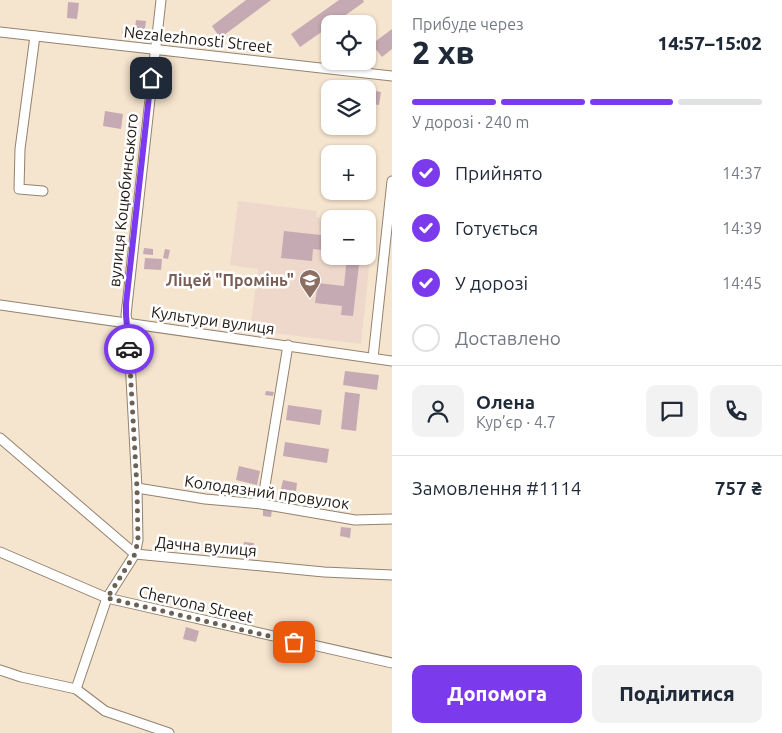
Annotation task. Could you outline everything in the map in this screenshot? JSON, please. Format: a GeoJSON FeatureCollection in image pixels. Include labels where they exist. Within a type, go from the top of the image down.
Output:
{"type":"FeatureCollection","features":[{"type":"Feature","properties":{"kind":"street","name":"вулиця Коцюбинського"},"geometry":{"type":"LineString","coordinates":[[76,690],[107,598],[135,554],[138,540],[137,488],[126,304],[160,0]]}},
{"type":"Feature","properties":{"kind":"street","name":"Nezalezhnosti Street"},"geometry":{"type":"LineString","coordinates":[[0,32],[392,76]]}},
{"type":"Feature","properties":{"kind":"street"},"geometry":{"type":"LineString","coordinates":[[35,36],[20,149],[19,189],[43,192]]}},
{"type":"Feature","properties":{"kind":"street"},"geometry":{"type":"LineString","coordinates":[[373,358],[392,181]]}},
{"type":"Feature","properties":{"kind":"street","name":"Культури вулиця"},"geometry":{"type":"LineString","coordinates":[[0,305],[392,361]]}},
{"type":"Feature","properties":{"kind":"street"},"geometry":{"type":"LineString","coordinates":[[262,504],[288,345]]}},
{"type":"Feature","properties":{"kind":"street","name":"Дачна вулиця"},"geometry":{"type":"LineString","coordinates":[[0,438],[135,554],[315,571],[392,575]]}},
{"type":"Feature","properties":{"kind":"street","name":"Колодязний провулок"},"geometry":{"type":"LineString","coordinates":[[137,488],[205,499],[262,504],[355,520],[392,519]]}},
{"type":"Feature","properties":{"kind":"street","name":"Chervona Street"},"geometry":{"type":"LineString","coordinates":[[0,552],[107,598],[392,663]]}},
{"type":"Feature","properties":{"kind":"street"},"geometry":{"type":"LineString","coordinates":[[0,670],[76,690],[105,711],[169,733]]}},
{"type":"Feature","properties":{"kind":"shaded area","name":"Ліцей \"Промінь\""},"geometry":{"type":"Polygon","coordinates":[[[238,201],[317,211],[316,217],[321,217],[321,265],[369,265],[361,344],[250,330],[258,269],[230,265],[238,201]]]}},
{"type":"Feature","properties":{"kind":"building"},"geometry":{"type":"Polygon","coordinates":[[[246,0],[271,0],[220,38],[212,26],[246,0]]]}},
{"type":"Feature","properties":{"kind":"building"},"geometry":{"type":"Polygon","coordinates":[[[339,0],[363,0],[364,2],[346,15],[321,15],[321,32],[300,47],[291,34],[339,0]]]}},
{"type":"Feature","properties":{"kind":"building"},"geometry":{"type":"Polygon","coordinates":[[[68,2],[79,3],[77,19],[67,18],[68,2]]]}},
{"type":"Feature","properties":{"kind":"building"},"geometry":{"type":"Polygon","coordinates":[[[136,20],[146,21],[144,36],[122,34],[123,29],[135,28],[136,20]]]}},
{"type":"Feature","properties":{"kind":"building"},"geometry":{"type":"Polygon","coordinates":[[[392,29],[392,49],[382,57],[376,49],[376,41],[392,29]]]}},
{"type":"Feature","properties":{"kind":"building"},"geometry":{"type":"Polygon","coordinates":[[[376,91],[381,92],[379,105],[376,104],[376,91]]]}},
{"type":"Feature","properties":{"kind":"building"},"geometry":{"type":"Polygon","coordinates":[[[105,111],[123,114],[121,129],[103,126],[105,111]]]}},
{"type":"Feature","properties":{"kind":"building"},"geometry":{"type":"Polygon","coordinates":[[[284,231],[321,235],[321,250],[313,249],[312,261],[281,258],[284,231]]]}},
{"type":"Feature","properties":{"kind":"building"},"geometry":{"type":"Polygon","coordinates":[[[144,248],[153,249],[153,255],[143,254],[144,248]]]}},
{"type":"Feature","properties":{"kind":"building"},"geometry":{"type":"Polygon","coordinates":[[[165,249],[170,250],[168,259],[163,258],[165,249]]]}},
{"type":"Feature","properties":{"kind":"building"},"geometry":{"type":"Polygon","coordinates":[[[145,258],[162,259],[161,270],[144,269],[145,258]]]}},
{"type":"Feature","properties":{"kind":"building"},"geometry":{"type":"Polygon","coordinates":[[[346,265],[359,265],[353,316],[341,315],[342,306],[315,303],[318,283],[344,286],[346,265]]]}},
{"type":"Feature","properties":{"kind":"building"},"geometry":{"type":"Polygon","coordinates":[[[345,371],[379,375],[377,390],[343,385],[345,371]]]}},
{"type":"Feature","properties":{"kind":"building"},"geometry":{"type":"Polygon","coordinates":[[[266,391],[274,392],[273,396],[265,395],[266,391]]]}},
{"type":"Feature","properties":{"kind":"building"},"geometry":{"type":"Polygon","coordinates":[[[345,392],[360,394],[356,431],[341,429],[345,392]]]}},
{"type":"Feature","properties":{"kind":"building"},"geometry":{"type":"Polygon","coordinates":[[[288,405],[322,410],[320,425],[286,420],[288,405]]]}},
{"type":"Feature","properties":{"kind":"building"},"geometry":{"type":"Polygon","coordinates":[[[285,442],[329,449],[327,463],[283,456],[285,442]]]}},
{"type":"Feature","properties":{"kind":"building"},"geometry":{"type":"Polygon","coordinates":[[[239,466],[260,471],[257,485],[236,480],[239,466]]]}},
{"type":"Feature","properties":{"kind":"building"},"geometry":{"type":"Polygon","coordinates":[[[283,480],[297,483],[296,491],[281,489],[283,480]]]}},
{"type":"Feature","properties":{"kind":"building"},"geometry":{"type":"Polygon","coordinates":[[[263,509],[272,510],[271,517],[263,516],[263,509]]]}},
{"type":"Feature","properties":{"kind":"building"},"geometry":{"type":"Polygon","coordinates":[[[341,527],[351,528],[350,538],[340,536],[341,527]]]}},
{"type":"Feature","properties":{"kind":"building"},"geometry":{"type":"Polygon","coordinates":[[[244,542],[254,543],[252,556],[242,554],[244,542]]]}},
{"type":"Feature","properties":{"kind":"building"},"geometry":{"type":"Polygon","coordinates":[[[186,627],[199,631],[196,642],[183,639],[186,627]]]}},
{"type":"Feature","properties":{"kind":"way so far"},"geometry":{"type":"LineString","coordinates":[[129,349],[138,540],[135,554],[107,598],[294,642]]}},
{"type":"Feature","properties":{"kind":"place","name":"Ліцей \"Промінь\""},"geometry":{"type":"Point","coordinates":[310,299]}},
{"type":"Feature","properties":{"kind":"route"},"geometry":{"type":"LineString","coordinates":[[129,349],[126,304],[151,78]]}}]}
